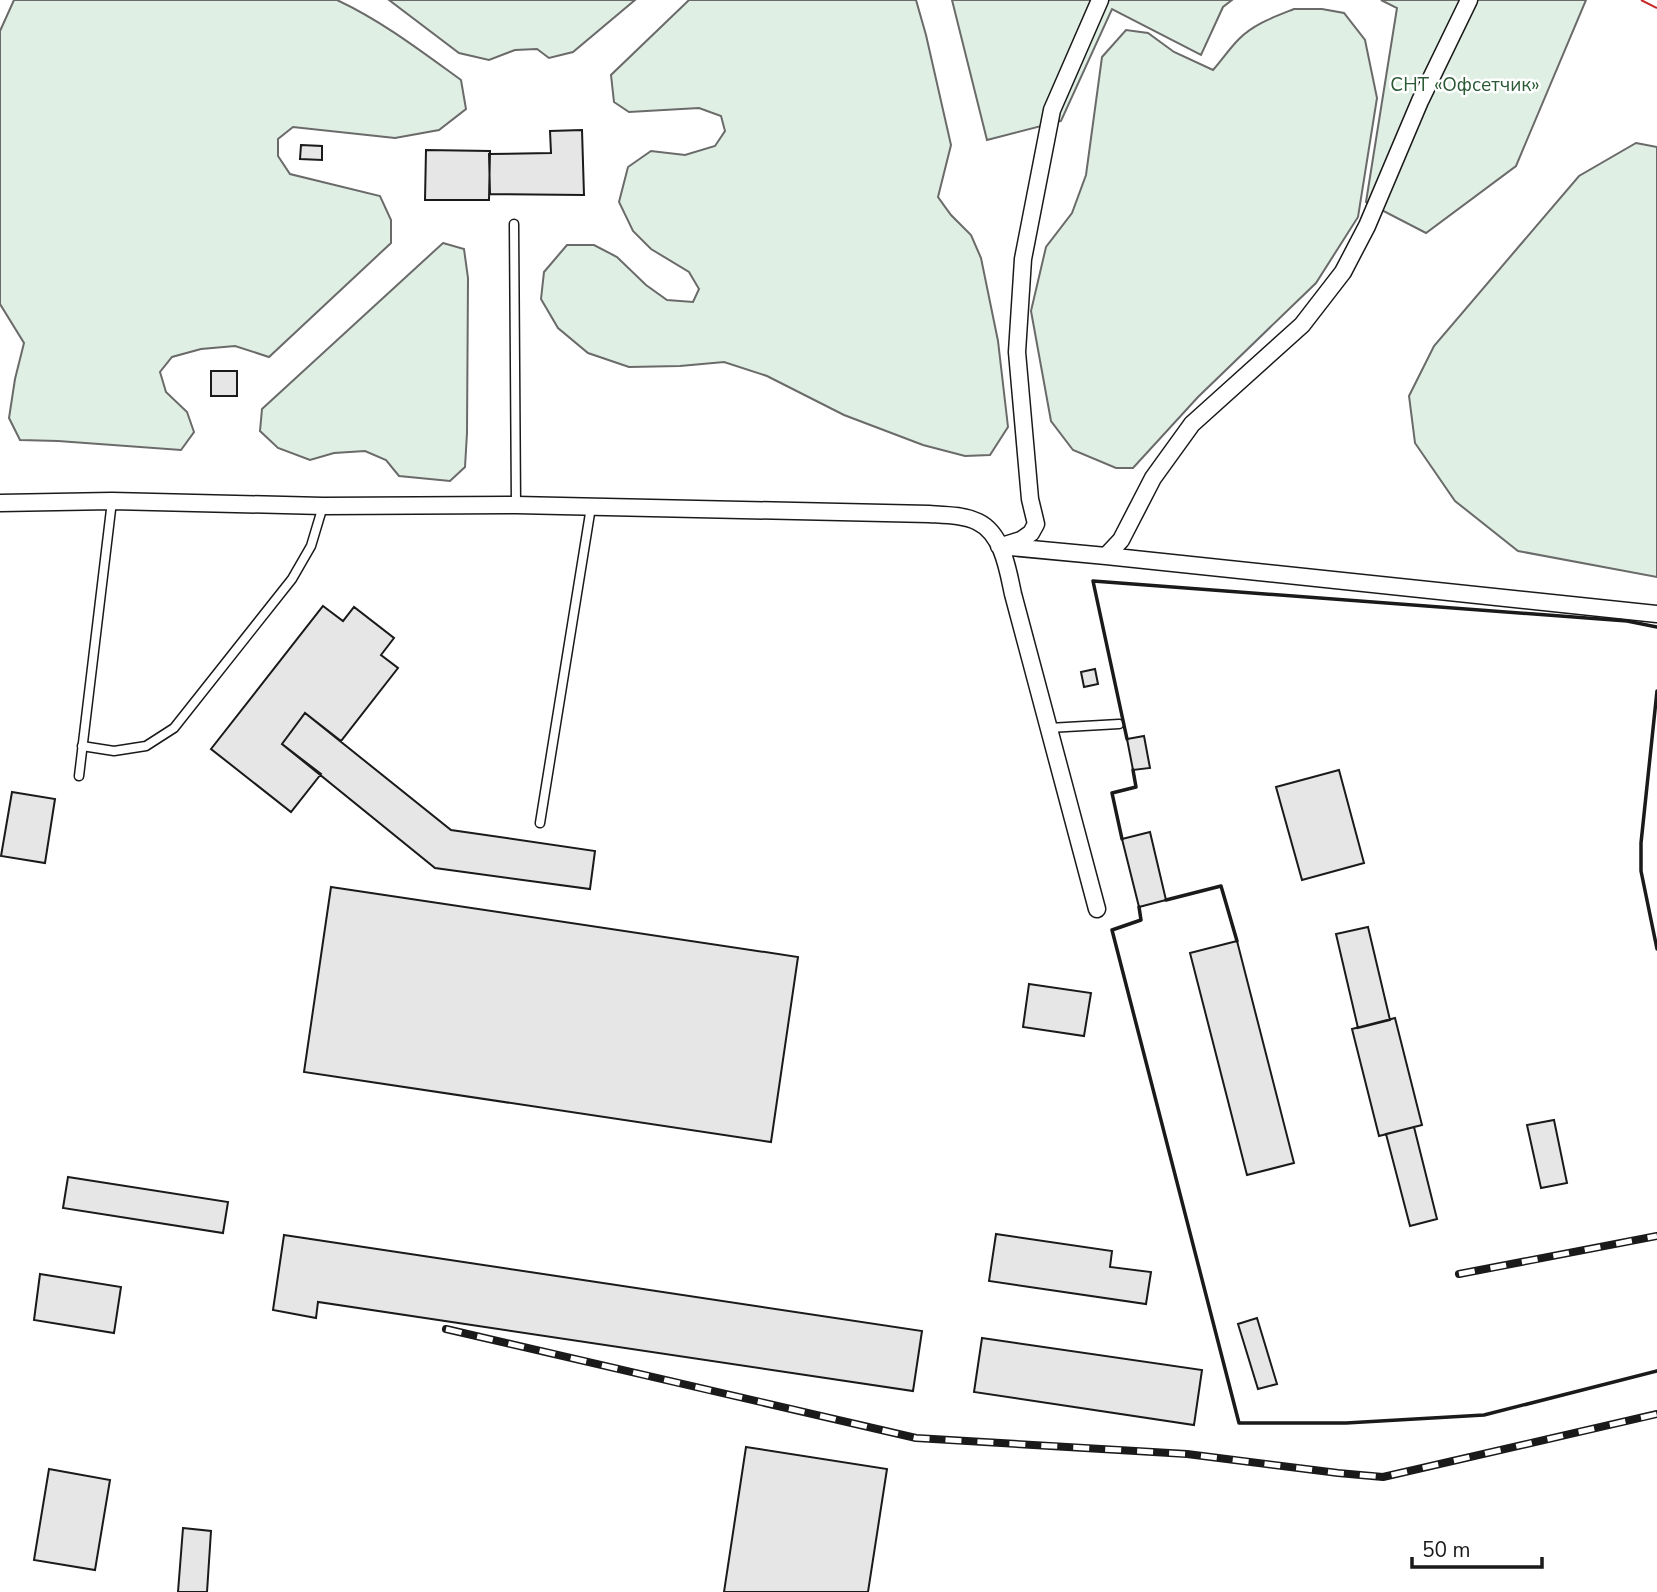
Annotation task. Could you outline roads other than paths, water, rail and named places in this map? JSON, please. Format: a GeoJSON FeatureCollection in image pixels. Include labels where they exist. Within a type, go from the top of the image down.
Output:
{"type":"FeatureCollection","features":[{"type":"Feature","properties":{"kind":"street"},"geometry":{"type":"LineString","coordinates":[[999,546],[1021,540],[1031,533],[1036,524],[1031,499],[1017,352],[1023,259],[1052,110],[1100,0]]}},
{"type":"Feature","properties":{"kind":"street"},"geometry":{"type":"LineString","coordinates":[[1106,556],[1121,540],[1153,478],[1192,424],[1302,325],[1343,272],[1367,226],[1420,101],[1469,0]]}},
{"type":"Feature","properties":{"kind":"street"},"geometry":{"type":"LineString","coordinates":[[0,503],[112,501],[323,506],[516,505],[902,513],[956,516],[979,522],[993,535],[1004,555],[1097,909]]}},
{"type":"Feature","properties":{"kind":"street"},"geometry":{"type":"LineString","coordinates":[[999,546],[1657,614]]}},
{"type":"Feature","properties":{"kind":"lane"},"geometry":{"type":"LineString","coordinates":[[514,224],[516,505]]}},
{"type":"Feature","properties":{"kind":"lane"},"geometry":{"type":"LineString","coordinates":[[79,776],[112,501]]}},
{"type":"Feature","properties":{"kind":"lane"},"geometry":{"type":"LineString","coordinates":[[82,746],[114,751],[146,746],[174,728],[292,579],[311,546],[323,506]]}},
{"type":"Feature","properties":{"kind":"lane"},"geometry":{"type":"LineString","coordinates":[[540,823],[591,507]]}},
{"type":"Feature","properties":{"kind":"lane"},"geometry":{"type":"LineString","coordinates":[[1049,728],[1119,724]]}},
{"type":"Feature","properties":{"kind":"railway"},"geometry":{"type":"LineString","coordinates":[[1459,1274],[1657,1236]]}},
{"type":"Feature","properties":{"kind":"railway"},"geometry":{"type":"LineString","coordinates":[[446,1329],[916,1438],[1187,1454],[1383,1477],[1657,1414]]}},
{"type":"Feature","properties":{"kind":"park label","name":"СНТ «Офсетчик»"},"geometry":{"type":"Point","coordinates":[1465,84]}}]}
